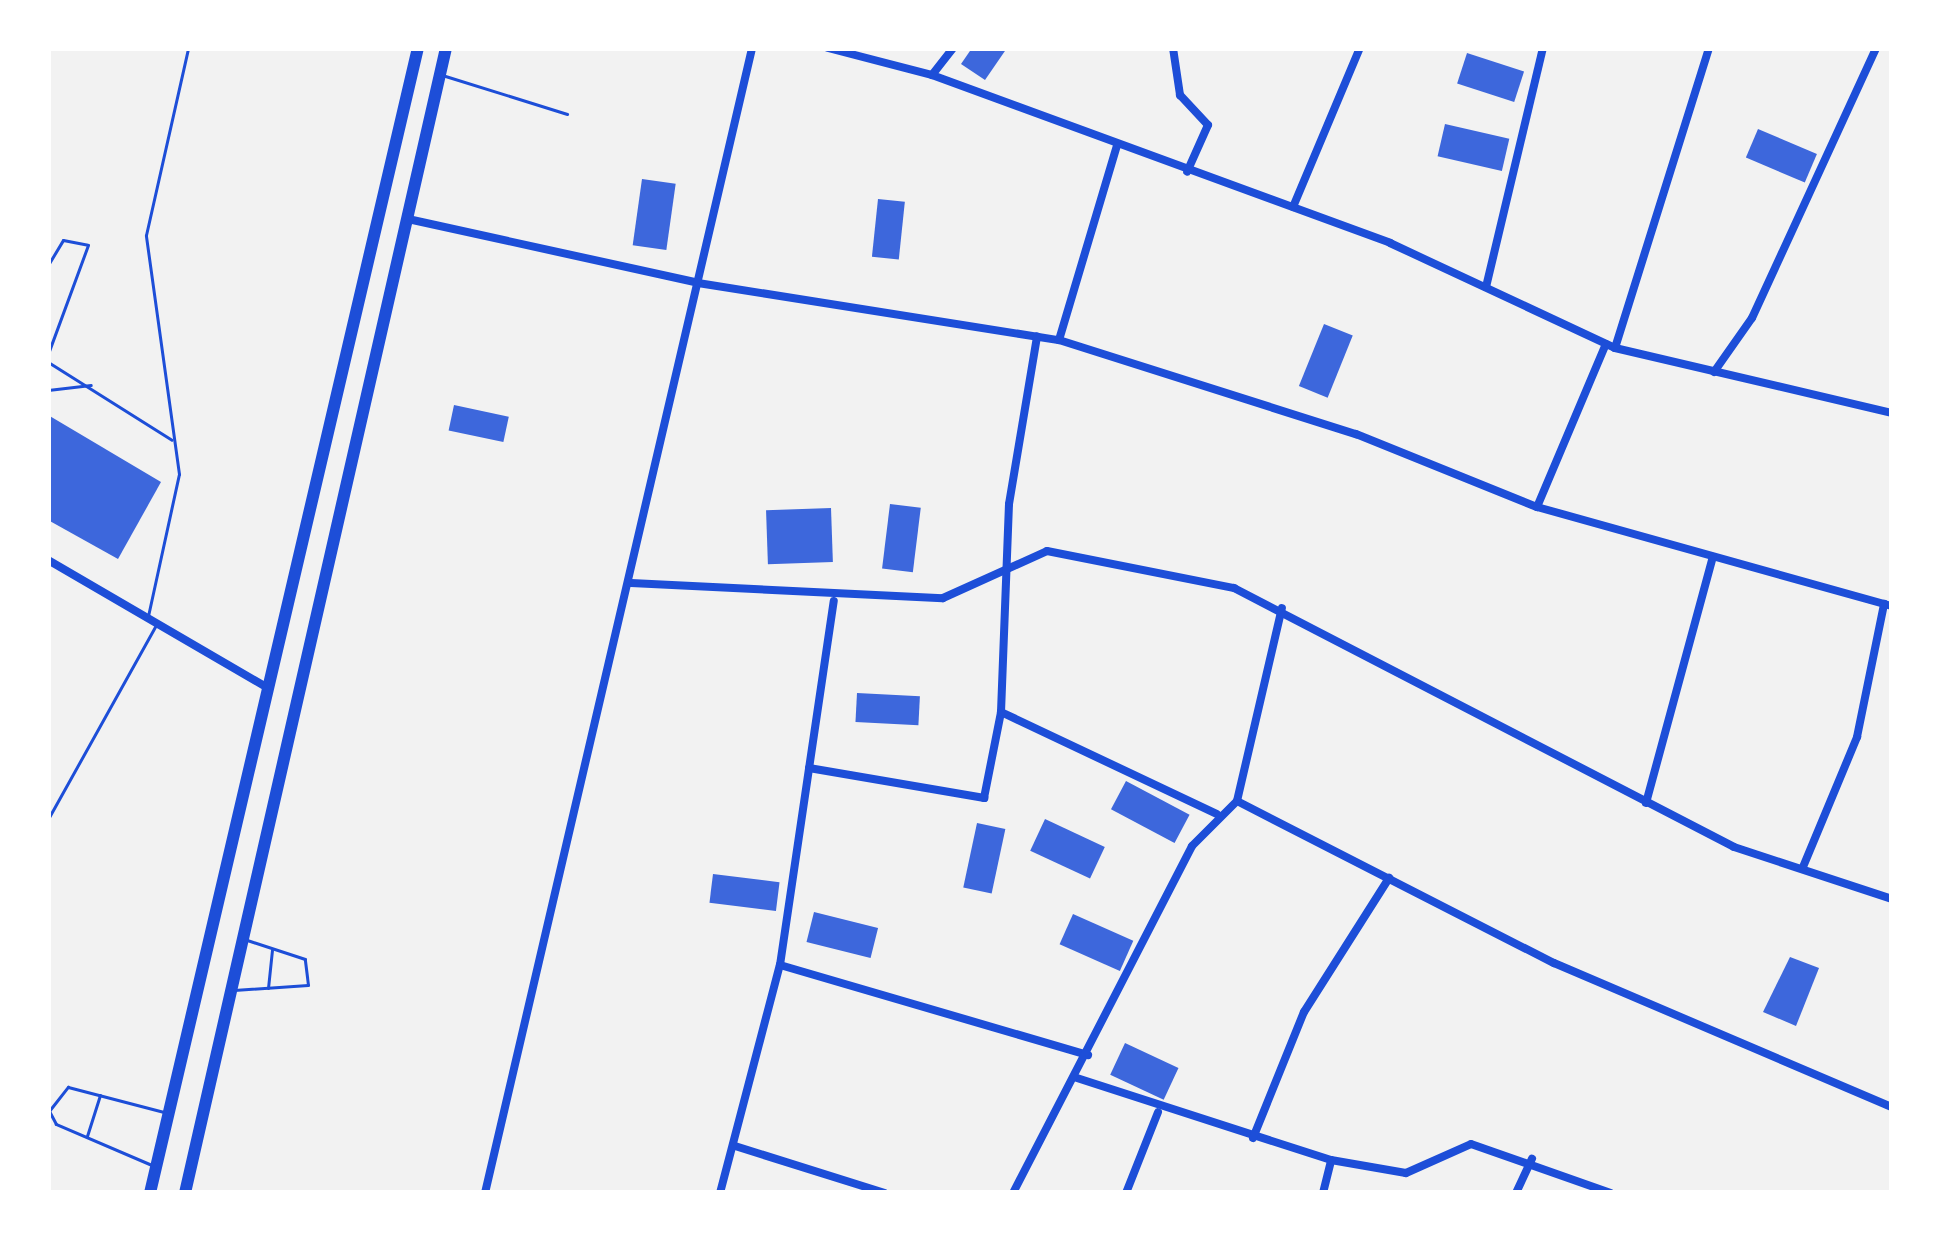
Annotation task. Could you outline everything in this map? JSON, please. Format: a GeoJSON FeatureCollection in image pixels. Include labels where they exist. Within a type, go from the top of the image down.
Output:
{"type":"FeatureCollection","features":[{"type":"Feature","properties":{"kind":"highway"},"geometry":{"type":"LineString","coordinates":[[150,1193],[418,48]]}},
{"type":"Feature","properties":{"kind":"highway"},"geometry":{"type":"LineString","coordinates":[[185,1193],[446,48]]}},
{"type":"Feature","properties":{"kind":"street"},"geometry":{"type":"LineString","coordinates":[[485,1193],[631,583],[752,48]]}},
{"type":"Feature","properties":{"kind":"street"},"geometry":{"type":"LineString","coordinates":[[828,48],[932,75],[1187,172],[1294,207],[1486,286],[1611,346],[1892,413]]}},
{"type":"Feature","properties":{"kind":"street"},"geometry":{"type":"LineString","coordinates":[[932,75],[952,48]]}},
{"type":"Feature","properties":{"kind":"street"},"geometry":{"type":"LineString","coordinates":[[1173,48],[1180,95],[1208,125],[1187,172]]}},
{"type":"Feature","properties":{"kind":"street"},"geometry":{"type":"LineString","coordinates":[[1294,207],[1360,48]]}},
{"type":"Feature","properties":{"kind":"street"},"geometry":{"type":"LineString","coordinates":[[1486,286],[1543,48]]}},
{"type":"Feature","properties":{"kind":"street"},"geometry":{"type":"LineString","coordinates":[[1537,507],[1611,346],[1709,48]]}},
{"type":"Feature","properties":{"kind":"street"},"geometry":{"type":"LineString","coordinates":[[1714,373],[1752,318],[1876,48]]}},
{"type":"Feature","properties":{"kind":"street"},"geometry":{"type":"LineString","coordinates":[[1059,340],[1118,146]]}},
{"type":"Feature","properties":{"kind":"street"},"geometry":{"type":"LineString","coordinates":[[408,219],[698,283],[1059,340],[1356,434],[1537,507],[1888,605],[1857,737],[1803,867]]}},
{"type":"Feature","properties":{"kind":"street"},"geometry":{"type":"LineString","coordinates":[[809,768],[973,801],[991,783],[1000,712],[1005,565],[1037,336]]}},
{"type":"Feature","properties":{"kind":"street"},"geometry":{"type":"LineString","coordinates":[[631,583],[834,601],[943,598],[1005,565],[1048,551],[1110,559],[1282,608],[1646,803],[1892,899]]}},
{"type":"Feature","properties":{"kind":"street"},"geometry":{"type":"LineString","coordinates":[[1646,803],[1713,557]]}},
{"type":"Feature","properties":{"kind":"street"},"geometry":{"type":"LineString","coordinates":[[48,560],[268,688]]}},
{"type":"Feature","properties":{"kind":"street"},"geometry":{"type":"LineString","coordinates":[[720,1193],[780,965],[834,601]]}},
{"type":"Feature","properties":{"kind":"street"},"geometry":{"type":"LineString","coordinates":[[1013,1193],[1217,814],[1237,801],[1282,608]]}},
{"type":"Feature","properties":{"kind":"street"},"geometry":{"type":"LineString","coordinates":[[1000,712],[1217,814]]}},
{"type":"Feature","properties":{"kind":"street"},"geometry":{"type":"LineString","coordinates":[[1237,801],[1692,1026],[1892,1107]]}},
{"type":"Feature","properties":{"kind":"street"},"geometry":{"type":"LineString","coordinates":[[1253,1138],[1304,1012],[1389,878]]}},
{"type":"Feature","properties":{"kind":"street"},"geometry":{"type":"LineString","coordinates":[[780,965],[1088,1055]]}},
{"type":"Feature","properties":{"kind":"street"},"geometry":{"type":"LineString","coordinates":[[1077,1078],[1158,1112],[1331,1160],[1406,1173],[1471,1144],[1532,1159],[1611,1193]]}},
{"type":"Feature","properties":{"kind":"street"},"geometry":{"type":"LineString","coordinates":[[1126,1193],[1158,1112]]}},
{"type":"Feature","properties":{"kind":"street"},"geometry":{"type":"LineString","coordinates":[[735,1146],[885,1193]]}},
{"type":"Feature","properties":{"kind":"street"},"geometry":{"type":"LineString","coordinates":[[1516,1193],[1532,1159]]}},
{"type":"Feature","properties":{"kind":"street"},"geometry":{"type":"LineString","coordinates":[[1323,1193],[1331,1160]]}},
{"type":"Feature","properties":{"kind":"lane"},"geometry":{"type":"LineString","coordinates":[[148,616],[179,474],[146,235],[188,48]]}},
{"type":"Feature","properties":{"kind":"lane"},"geometry":{"type":"LineString","coordinates":[[440,75],[567,114]]}},
{"type":"Feature","properties":{"kind":"lane"},"geometry":{"type":"LineString","coordinates":[[48,265],[63,240],[88,245],[48,353]]}},
{"type":"Feature","properties":{"kind":"lane"},"geometry":{"type":"LineString","coordinates":[[48,362],[93,385],[174,441]]}},
{"type":"Feature","properties":{"kind":"lane"},"geometry":{"type":"LineString","coordinates":[[48,389],[93,385]]}},
{"type":"Feature","properties":{"kind":"lane"},"geometry":{"type":"LineString","coordinates":[[48,819],[158,622]]}},
{"type":"Feature","properties":{"kind":"lane"},"geometry":{"type":"LineString","coordinates":[[232,990],[308,985],[310,964],[244,939]]}},
{"type":"Feature","properties":{"kind":"lane"},"geometry":{"type":"LineString","coordinates":[[268,990],[272,948]]}},
{"type":"Feature","properties":{"kind":"lane"},"geometry":{"type":"LineString","coordinates":[[156,1166],[86,1137],[49,1112],[68,1087],[168,1113]]}},
{"type":"Feature","properties":{"kind":"lane"},"geometry":{"type":"LineString","coordinates":[[86,1137],[100,1095]]}},
{"type":"Feature","properties":{"kind":"building"},"geometry":{"type":"Polygon","coordinates":[[[972,48],[1007,48],[985,80],[961,64],[972,48]]]}},
{"type":"Feature","properties":{"kind":"building"},"geometry":{"type":"Polygon","coordinates":[[[1467,53],[1524,72],[1514,102],[1457,83],[1467,53]]]}},
{"type":"Feature","properties":{"kind":"building"},"geometry":{"type":"Polygon","coordinates":[[[1445,124],[1509,139],[1502,171],[1438,156],[1445,124]]]}},
{"type":"Feature","properties":{"kind":"building"},"geometry":{"type":"Polygon","coordinates":[[[1758,129],[1817,154],[1805,183],[1746,158],[1758,129]]]}},
{"type":"Feature","properties":{"kind":"building"},"geometry":{"type":"Polygon","coordinates":[[[642,179],[676,184],[666,250],[633,245],[642,179]]]}},
{"type":"Feature","properties":{"kind":"building"},"geometry":{"type":"Polygon","coordinates":[[[878,199],[905,202],[899,260],[872,257],[878,199]]]}},
{"type":"Feature","properties":{"kind":"building"},"geometry":{"type":"Polygon","coordinates":[[[1324,324],[1353,336],[1328,398],[1299,386],[1324,324]]]}},
{"type":"Feature","properties":{"kind":"building"},"geometry":{"type":"Polygon","coordinates":[[[454,405],[509,417],[503,442],[449,430],[454,405]]]}},
{"type":"Feature","properties":{"kind":"building"},"geometry":{"type":"Polygon","coordinates":[[[48,415],[161,482],[118,559],[48,520],[48,415]]]}},
{"type":"Feature","properties":{"kind":"building"},"geometry":{"type":"Polygon","coordinates":[[[890,504],[921,508],[913,572],[882,569],[890,504]]]}},
{"type":"Feature","properties":{"kind":"building"},"geometry":{"type":"Polygon","coordinates":[[[831,508],[833,562],[768,564],[766,510],[831,508]]]}},
{"type":"Feature","properties":{"kind":"building"},"geometry":{"type":"Polygon","coordinates":[[[857,693],[920,696],[918,725],[855,722],[857,693]]]}},
{"type":"Feature","properties":{"kind":"building"},"geometry":{"type":"Polygon","coordinates":[[[1126,781],[1190,815],[1175,843],[1111,809],[1126,781]]]}},
{"type":"Feature","properties":{"kind":"building"},"geometry":{"type":"Polygon","coordinates":[[[1045,819],[1105,847],[1090,879],[1030,851],[1045,819]]]}},
{"type":"Feature","properties":{"kind":"building"},"geometry":{"type":"Polygon","coordinates":[[[977,823],[1005,829],[992,894],[963,888],[977,823]]]}},
{"type":"Feature","properties":{"kind":"building"},"geometry":{"type":"Polygon","coordinates":[[[713,874],[780,882],[776,911],[709,903],[713,874]]]}},
{"type":"Feature","properties":{"kind":"building"},"geometry":{"type":"Polygon","coordinates":[[[814,912],[878,928],[871,958],[807,942],[814,912]]]}},
{"type":"Feature","properties":{"kind":"building"},"geometry":{"type":"Polygon","coordinates":[[[1073,914],[1133,941],[1120,971],[1060,944],[1073,914]]]}},
{"type":"Feature","properties":{"kind":"building"},"geometry":{"type":"Polygon","coordinates":[[[1790,957],[1819,968],[1796,1026],[1763,1012],[1790,957]]]}},
{"type":"Feature","properties":{"kind":"building"},"geometry":{"type":"Polygon","coordinates":[[[1125,1043],[1178,1068],[1164,1100],[1110,1075],[1125,1043]]]}}]}
